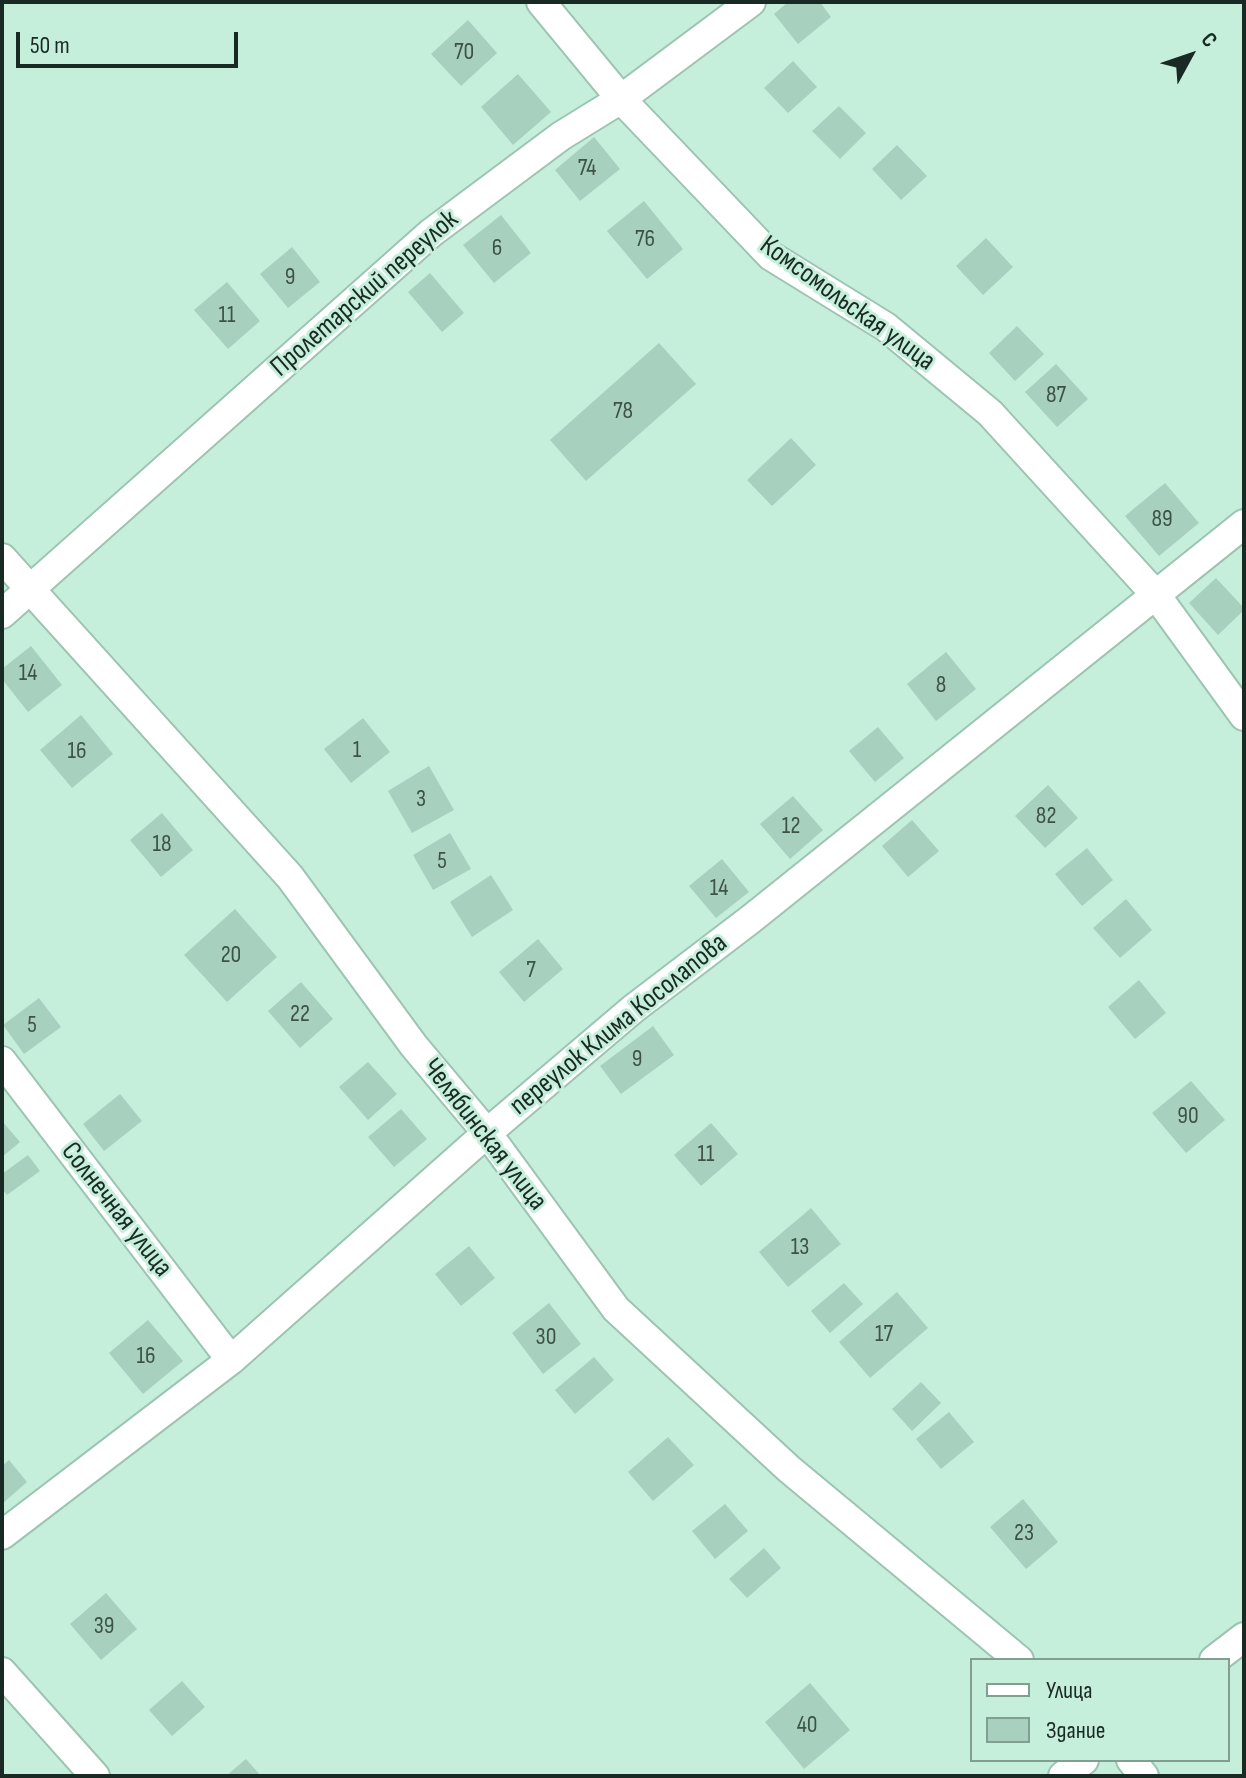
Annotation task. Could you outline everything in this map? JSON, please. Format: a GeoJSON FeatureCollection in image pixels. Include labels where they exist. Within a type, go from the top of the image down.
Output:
{"type":"FeatureCollection","features":[{"type":"Feature","properties":{"kind":"street","name":"Комсомольская улица"},"geometry":{"type":"LineString","coordinates":[[541,2],[621,99],[771,256],[886,327],[990,413],[1156,595],[1244,716]]}},
{"type":"Feature","properties":{"kind":"street","name":"Пролетарский переулок"},"geometry":{"type":"LineString","coordinates":[[2,614],[431,233],[561,136],[621,99],[751,2]]}},
{"type":"Feature","properties":{"kind":"street","name":"переулок Клима Косолапова"},"geometry":{"type":"LineString","coordinates":[[2,1535],[231,1360],[487,1133],[633,1009],[751,919],[1244,524]]}},
{"type":"Feature","properties":{"kind":"street","name":"Челябинская улица"},"geometry":{"type":"LineString","coordinates":[[2,558],[290,877],[414,1046],[487,1133],[616,1309],[789,1469],[1017,1658]]}},
{"type":"Feature","properties":{"kind":"street","name":"Солнечная улица"},"geometry":{"type":"LineString","coordinates":[[2,1061],[231,1360]]}},
{"type":"Feature","properties":{"kind":"street"},"geometry":{"type":"LineString","coordinates":[[1217,1658],[1244,1637]]}},
{"type":"Feature","properties":{"kind":"street"},"geometry":{"type":"LineString","coordinates":[[2,1672],[95,1776]]}},
{"type":"Feature","properties":{"kind":"street"},"geometry":{"type":"LineString","coordinates":[[1063,1776],[1081,1762]]}},
{"type":"Feature","properties":{"kind":"building"},"geometry":{"type":"Polygon","coordinates":[[[788,2],[820,2],[831,17],[798,44],[774,14],[788,2]]]}},
{"type":"Feature","properties":{"kind":"building"},"geometry":{"type":"Polygon","coordinates":[[[468,20],[497,53],[461,86],[431,54],[468,20]]]}},
{"type":"Feature","properties":{"kind":"building"},"geometry":{"type":"Polygon","coordinates":[[[793,61],[817,87],[788,113],[764,88],[793,61]]]}},
{"type":"Feature","properties":{"kind":"building"},"geometry":{"type":"Polygon","coordinates":[[[518,74],[551,112],[513,145],[481,107],[518,74]]]}},
{"type":"Feature","properties":{"kind":"building"},"geometry":{"type":"Polygon","coordinates":[[[839,106],[866,133],[840,159],[812,131],[839,106]]]}},
{"type":"Feature","properties":{"kind":"building"},"geometry":{"type":"Polygon","coordinates":[[[594,137],[620,169],[580,201],[555,170],[594,137]]]}},
{"type":"Feature","properties":{"kind":"building"},"geometry":{"type":"Polygon","coordinates":[[[897,145],[927,176],[901,200],[872,169],[897,145]]]}},
{"type":"Feature","properties":{"kind":"building"},"geometry":{"type":"Polygon","coordinates":[[[644,201],[683,249],[647,279],[607,231],[644,201]]]}},
{"type":"Feature","properties":{"kind":"building"},"geometry":{"type":"Polygon","coordinates":[[[501,215],[531,253],[494,283],[463,245],[501,215]]]}},
{"type":"Feature","properties":{"kind":"building"},"geometry":{"type":"Polygon","coordinates":[[[986,238],[1013,267],[983,295],[956,266],[986,238]]]}},
{"type":"Feature","properties":{"kind":"building"},"geometry":{"type":"Polygon","coordinates":[[[292,247],[320,282],[288,308],[260,274],[292,247]]]}},
{"type":"Feature","properties":{"kind":"building"},"geometry":{"type":"Polygon","coordinates":[[[430,273],[464,313],[442,332],[408,292],[430,273]]]}},
{"type":"Feature","properties":{"kind":"building"},"geometry":{"type":"Polygon","coordinates":[[[227,282],[260,321],[228,349],[194,310],[227,282]]]}},
{"type":"Feature","properties":{"kind":"building"},"geometry":{"type":"Polygon","coordinates":[[[1017,326],[1044,354],[1015,381],[989,353],[1017,326]]]}},
{"type":"Feature","properties":{"kind":"building"},"geometry":{"type":"Polygon","coordinates":[[[659,343],[696,384],[586,481],[550,440],[659,343]]]}},
{"type":"Feature","properties":{"kind":"building"},"geometry":{"type":"Polygon","coordinates":[[[1056,364],[1088,399],[1057,427],[1025,392],[1056,364]]]}},
{"type":"Feature","properties":{"kind":"building"},"geometry":{"type":"Polygon","coordinates":[[[791,438],[816,465],[772,506],[747,480],[791,438]]]}},
{"type":"Feature","properties":{"kind":"building"},"geometry":{"type":"Polygon","coordinates":[[[1165,483],[1199,523],[1159,556],[1125,516],[1165,483]]]}},
{"type":"Feature","properties":{"kind":"building"},"geometry":{"type":"Polygon","coordinates":[[[1216,578],[1244,608],[1218,635],[1189,603],[1216,578]]]}},
{"type":"Feature","properties":{"kind":"building"},"geometry":{"type":"Polygon","coordinates":[[[31,646],[62,685],[28,712],[2,679],[2,669],[31,646]]]}},
{"type":"Feature","properties":{"kind":"building"},"geometry":{"type":"Polygon","coordinates":[[[946,652],[976,689],[936,721],[907,684],[946,652]]]}},
{"type":"Feature","properties":{"kind":"building"},"geometry":{"type":"Polygon","coordinates":[[[81,715],[113,754],[72,788],[40,750],[81,715]]]}},
{"type":"Feature","properties":{"kind":"building"},"geometry":{"type":"Polygon","coordinates":[[[363,718],[390,752],[351,783],[324,749],[363,718]]]}},
{"type":"Feature","properties":{"kind":"building"},"geometry":{"type":"Polygon","coordinates":[[[878,727],[904,758],[875,782],[849,751],[878,727]]]}},
{"type":"Feature","properties":{"kind":"building"},"geometry":{"type":"Polygon","coordinates":[[[429,766],[454,810],[412,833],[388,791],[429,766]]]}},
{"type":"Feature","properties":{"kind":"building"},"geometry":{"type":"Polygon","coordinates":[[[1048,785],[1078,818],[1045,848],[1015,816],[1048,785]]]}},
{"type":"Feature","properties":{"kind":"building"},"geometry":{"type":"Polygon","coordinates":[[[793,796],[823,830],[790,859],[760,824],[793,796]]]}},
{"type":"Feature","properties":{"kind":"building"},"geometry":{"type":"Polygon","coordinates":[[[162,813],[193,850],[161,877],[130,840],[162,813]]]}},
{"type":"Feature","properties":{"kind":"building"},"geometry":{"type":"Polygon","coordinates":[[[912,820],[939,851],[908,877],[882,846],[912,820]]]}},
{"type":"Feature","properties":{"kind":"building"},"geometry":{"type":"Polygon","coordinates":[[[450,833],[471,869],[433,890],[413,855],[450,833]]]}},
{"type":"Feature","properties":{"kind":"building"},"geometry":{"type":"Polygon","coordinates":[[[1087,848],[1113,880],[1082,906],[1055,874],[1087,848]]]}},
{"type":"Feature","properties":{"kind":"building"},"geometry":{"type":"Polygon","coordinates":[[[722,859],[749,892],[716,918],[689,886],[722,859]]]}},
{"type":"Feature","properties":{"kind":"building"},"geometry":{"type":"Polygon","coordinates":[[[491,875],[513,910],[472,937],[450,902],[491,875]]]}},
{"type":"Feature","properties":{"kind":"building"},"geometry":{"type":"Polygon","coordinates":[[[1126,899],[1152,930],[1120,958],[1093,928],[1126,899]]]}},
{"type":"Feature","properties":{"kind":"building"},"geometry":{"type":"Polygon","coordinates":[[[235,909],[277,957],[227,1002],[184,955],[235,909]]]}},
{"type":"Feature","properties":{"kind":"building"},"geometry":{"type":"Polygon","coordinates":[[[538,939],[563,969],[524,1002],[499,972],[538,939]]]}},
{"type":"Feature","properties":{"kind":"building"},"geometry":{"type":"Polygon","coordinates":[[[1139,980],[1166,1013],[1135,1039],[1108,1007],[1139,980]]]}},
{"type":"Feature","properties":{"kind":"building"},"geometry":{"type":"Polygon","coordinates":[[[301,982],[333,1019],[300,1048],[268,1011],[301,982]]]}},
{"type":"Feature","properties":{"kind":"building"},"geometry":{"type":"Polygon","coordinates":[[[39,998],[61,1027],[24,1054],[3,1025],[39,998]]]}},
{"type":"Feature","properties":{"kind":"building"},"geometry":{"type":"Polygon","coordinates":[[[653,1026],[674,1055],[621,1094],[600,1066],[653,1026]]]}},
{"type":"Feature","properties":{"kind":"building"},"geometry":{"type":"Polygon","coordinates":[[[368,1062],[397,1094],[368,1120],[339,1087],[368,1062]]]}},
{"type":"Feature","properties":{"kind":"building"},"geometry":{"type":"Polygon","coordinates":[[[1191,1081],[1225,1120],[1186,1153],[1152,1113],[1191,1081]]]}},
{"type":"Feature","properties":{"kind":"building"},"geometry":{"type":"Polygon","coordinates":[[[120,1094],[142,1121],[104,1151],[83,1124],[120,1094]]]}},
{"type":"Feature","properties":{"kind":"building"},"geometry":{"type":"Polygon","coordinates":[[[401,1109],[427,1139],[394,1167],[368,1137],[401,1109]]]}},
{"type":"Feature","properties":{"kind":"building"},"geometry":{"type":"Polygon","coordinates":[[[2,1121],[20,1142],[2,1157],[2,1121]]]}},
{"type":"Feature","properties":{"kind":"building"},"geometry":{"type":"Polygon","coordinates":[[[711,1123],[738,1154],[701,1186],[674,1155],[711,1123]]]}},
{"type":"Feature","properties":{"kind":"building"},"geometry":{"type":"Polygon","coordinates":[[[28,1155],[40,1171],[7,1195],[2,1189],[2,1174],[28,1155]]]}},
{"type":"Feature","properties":{"kind":"building"},"geometry":{"type":"Polygon","coordinates":[[[811,1208],[841,1244],[788,1287],[759,1252],[811,1208]]]}},
{"type":"Feature","properties":{"kind":"building"},"geometry":{"type":"Polygon","coordinates":[[[469,1246],[495,1278],[461,1306],[435,1274],[469,1246]]]}},
{"type":"Feature","properties":{"kind":"building"},"geometry":{"type":"Polygon","coordinates":[[[844,1283],[863,1304],[830,1333],[811,1311],[844,1283]]]}},
{"type":"Feature","properties":{"kind":"building"},"geometry":{"type":"Polygon","coordinates":[[[897,1292],[928,1328],[870,1378],[839,1342],[897,1292]]]}},
{"type":"Feature","properties":{"kind":"building"},"geometry":{"type":"Polygon","coordinates":[[[549,1303],[581,1344],[543,1374],[512,1333],[549,1303]]]}},
{"type":"Feature","properties":{"kind":"building"},"geometry":{"type":"Polygon","coordinates":[[[148,1320],[183,1361],[143,1394],[109,1353],[148,1320]]]}},
{"type":"Feature","properties":{"kind":"building"},"geometry":{"type":"Polygon","coordinates":[[[594,1357],[614,1380],[575,1414],[555,1390],[594,1357]]]}},
{"type":"Feature","properties":{"kind":"building"},"geometry":{"type":"Polygon","coordinates":[[[921,1382],[941,1403],[912,1431],[892,1409],[921,1382]]]}},
{"type":"Feature","properties":{"kind":"building"},"geometry":{"type":"Polygon","coordinates":[[[949,1412],[974,1442],[941,1469],[916,1439],[949,1412]]]}},
{"type":"Feature","properties":{"kind":"building"},"geometry":{"type":"Polygon","coordinates":[[[668,1437],[694,1465],[653,1501],[628,1472],[668,1437]]]}},
{"type":"Feature","properties":{"kind":"building"},"geometry":{"type":"Polygon","coordinates":[[[9,1460],[27,1482],[2,1504],[2,1466],[9,1460]]]}},
{"type":"Feature","properties":{"kind":"building"},"geometry":{"type":"Polygon","coordinates":[[[1023,1499],[1058,1542],[1026,1569],[990,1527],[1023,1499]]]}},
{"type":"Feature","properties":{"kind":"building"},"geometry":{"type":"Polygon","coordinates":[[[725,1504],[748,1531],[715,1559],[692,1531],[725,1504]]]}},
{"type":"Feature","properties":{"kind":"building"},"geometry":{"type":"Polygon","coordinates":[[[764,1548],[781,1568],[747,1598],[729,1579],[764,1548]]]}},
{"type":"Feature","properties":{"kind":"building"},"geometry":{"type":"Polygon","coordinates":[[[106,1593],[137,1629],[101,1660],[70,1624],[106,1593]]]}},
{"type":"Feature","properties":{"kind":"building"},"geometry":{"type":"Polygon","coordinates":[[[182,1681],[205,1707],[172,1736],[149,1710],[182,1681]]]}},
{"type":"Feature","properties":{"kind":"building"},"geometry":{"type":"Polygon","coordinates":[[[810,1683],[850,1730],[804,1769],[765,1722],[810,1683]]]}},
{"type":"Feature","properties":{"kind":"building"},"geometry":{"type":"Polygon","coordinates":[[[246,1759],[261,1776],[226,1776],[246,1759]]]}}]}
